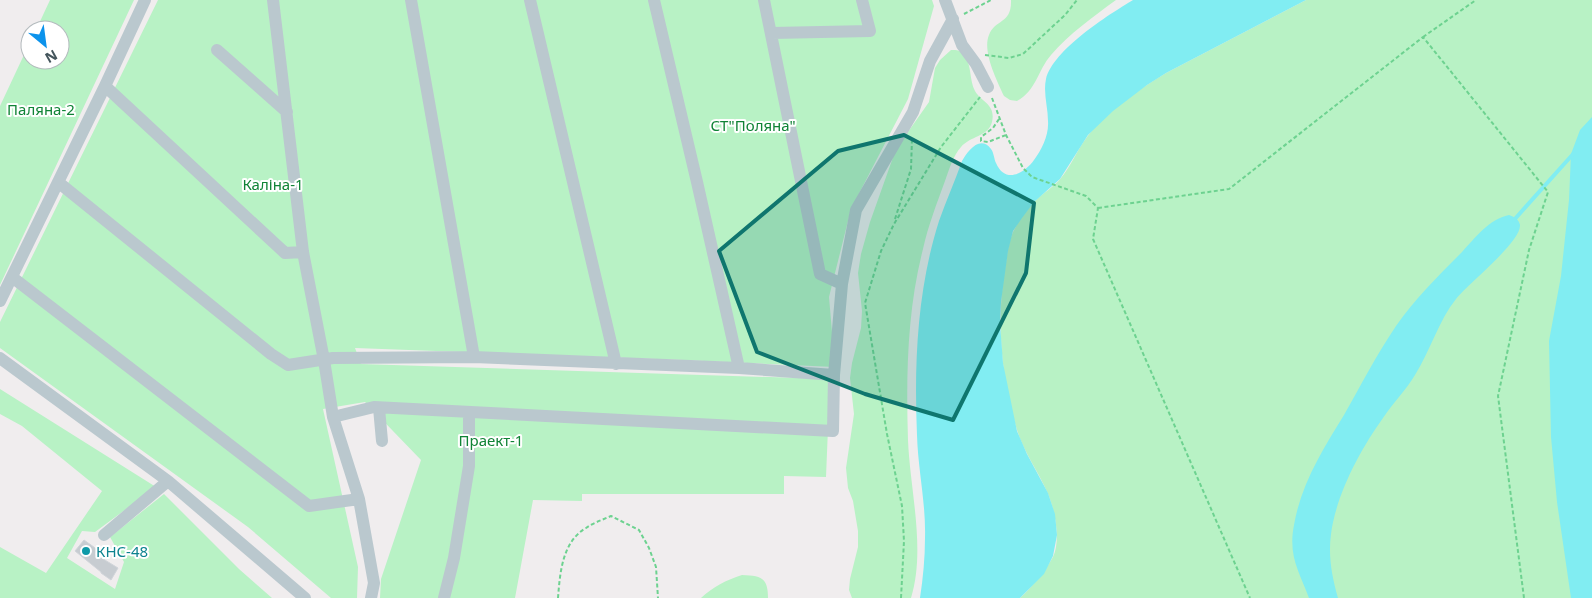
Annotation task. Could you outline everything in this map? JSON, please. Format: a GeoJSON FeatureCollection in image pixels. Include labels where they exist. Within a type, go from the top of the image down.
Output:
{"type":"FeatureCollection","features":[{"type":"Feature","properties":{"kind":"street"},"geometry":{"type":"LineString","coordinates":[[0,301],[145,0]]}},
{"type":"Feature","properties":{"kind":"street"},"geometry":{"type":"LineString","coordinates":[[273,0],[303,252],[333,418],[359,499],[374,583],[371,598]]}},
{"type":"Feature","properties":{"kind":"street"},"geometry":{"type":"LineString","coordinates":[[411,0],[474,357]]}},
{"type":"Feature","properties":{"kind":"street"},"geometry":{"type":"LineString","coordinates":[[530,0],[616,364]]}},
{"type":"Feature","properties":{"kind":"street"},"geometry":{"type":"LineString","coordinates":[[654,0],[739,368]]}},
{"type":"Feature","properties":{"kind":"street"},"geometry":{"type":"LineString","coordinates":[[764,0],[820,274],[842,284]]}},
{"type":"Feature","properties":{"kind":"street"},"geometry":{"type":"LineString","coordinates":[[772,33],[870,31],[862,0]]}},
{"type":"Feature","properties":{"kind":"street"},"geometry":{"type":"LineString","coordinates":[[945,0],[959,38],[988,87]]}},
{"type":"Feature","properties":{"kind":"street"},"geometry":{"type":"LineString","coordinates":[[333,418],[380,408],[833,431],[834,375],[842,284],[856,210],[913,112],[930,61],[953,19]]}},
{"type":"Feature","properties":{"kind":"street"},"geometry":{"type":"LineString","coordinates":[[217,50],[287,112]]}},
{"type":"Feature","properties":{"kind":"street"},"geometry":{"type":"LineString","coordinates":[[105,86],[285,253],[303,252]]}},
{"type":"Feature","properties":{"kind":"street"},"geometry":{"type":"LineString","coordinates":[[58,182],[271,354],[288,365],[333,358],[474,357],[739,368],[834,375]]}},
{"type":"Feature","properties":{"kind":"street"},"geometry":{"type":"LineString","coordinates":[[12,277],[309,506],[359,499]]}},
{"type":"Feature","properties":{"kind":"street"},"geometry":{"type":"LineString","coordinates":[[0,358],[168,481],[305,598]]}},
{"type":"Feature","properties":{"kind":"street"},"geometry":{"type":"LineString","coordinates":[[380,408],[382,440]]}},
{"type":"Feature","properties":{"kind":"street"},"geometry":{"type":"LineString","coordinates":[[444,598],[454,558],[469,466],[470,412]]}},
{"type":"Feature","properties":{"kind":"street"},"geometry":{"type":"LineString","coordinates":[[104,535],[168,481]]}},
{"type":"Feature","properties":{"kind":"path"},"geometry":{"type":"LineString","coordinates":[[953,19],[991,0]]}},
{"type":"Feature","properties":{"kind":"path"},"geometry":{"type":"LineString","coordinates":[[966,51],[981,55],[1009,58],[1023,54],[1065,15],[1077,0]]}},
{"type":"Feature","properties":{"kind":"path"},"geometry":{"type":"LineString","coordinates":[[1098,208],[1229,189],[1423,37],[1476,0]]}},
{"type":"Feature","properties":{"kind":"path"},"geometry":{"type":"LineString","coordinates":[[1423,37],[1548,192],[1529,250],[1498,396],[1524,598]]}},
{"type":"Feature","properties":{"kind":"path"},"geometry":{"type":"LineString","coordinates":[[988,87],[1019,163],[1032,177],[1086,196],[1098,208]]}},
{"type":"Feature","properties":{"kind":"path"},"geometry":{"type":"LineString","coordinates":[[901,598],[904,541],[902,506],[887,434],[865,304],[881,251],[894,224],[941,147],[988,87]]}},
{"type":"Feature","properties":{"kind":"path"},"geometry":{"type":"LineString","coordinates":[[894,224],[911,169],[913,112]]}},
{"type":"Feature","properties":{"kind":"path"},"geometry":{"type":"LineString","coordinates":[[1000,118],[993,128],[982,136],[981,141],[988,142],[1006,135]]}},
{"type":"Feature","properties":{"kind":"path"},"geometry":{"type":"LineString","coordinates":[[1098,208],[1093,238],[1250,598]]}},
{"type":"Feature","properties":{"kind":"path"},"geometry":{"type":"LineString","coordinates":[[558,598],[560,578],[568,544],[584,528],[611,516],[639,530],[649,548],[656,567],[658,598]]}},
{"type":"Feature","properties":{"kind":"highlighted area"},"geometry":{"type":"Polygon","coordinates":[[[904,135],[1034,203],[1026,273],[953,420],[865,394],[757,352],[719,251],[838,151],[904,135]]]}},
{"type":"Feature","properties":{"kind":"green space","name":"Паляна-2"},"geometry":{"type":"Polygon","coordinates":[[[50,0],[134,0],[0,285],[0,106],[20,63],[20,70],[70,70],[70,20],[41,20],[50,0]]]}},
{"type":"Feature","properties":{"kind":"green space","name":"Каліна-1"},"geometry":{"type":"Polygon","coordinates":[[[158,0],[932,0],[934,6],[908,99],[851,209],[829,297],[835,367],[355,348],[361,364],[830,379],[826,477],[784,476],[784,494],[582,494],[582,501],[533,500],[515,598],[380,598],[381,579],[421,460],[365,402],[323,409],[358,567],[357,598],[331,598],[248,527],[0,348],[0,322],[158,0]]]}},
{"type":"Feature","properties":{"kind":"green space"},"geometry":{"type":"Polygon","coordinates":[[[1011,0],[1116,0],[1058,47],[1047,61],[1033,86],[1017,101],[1010,100],[1004,96],[991,66],[987,49],[989,35],[995,26],[1009,13],[1011,0]]]}},
{"type":"Feature","properties":{"kind":"green space"},"geometry":{"type":"Polygon","coordinates":[[[1306,0],[1592,0],[1592,598],[1020,598],[1038,579],[1053,557],[1057,534],[1055,517],[1048,494],[1017,430],[1004,370],[1001,329],[1002,289],[1007,254],[1013,232],[1020,219],[1032,204],[1061,178],[1083,142],[1095,127],[1124,101],[1166,73],[1306,0]]]}},
{"type":"Feature","properties":{"kind":"green space"},"geometry":{"type":"Polygon","coordinates":[[[951,50],[960,51],[967,59],[975,91],[988,104],[993,116],[987,131],[965,143],[958,151],[952,163],[927,232],[918,272],[911,320],[907,392],[909,459],[917,540],[915,579],[911,598],[852,598],[849,590],[858,547],[858,531],[853,501],[848,488],[846,468],[854,414],[850,378],[861,328],[862,311],[858,273],[861,254],[870,222],[896,149],[929,102],[935,68],[940,60],[951,50]]]}},
{"type":"Feature","properties":{"kind":"green space"},"geometry":{"type":"Polygon","coordinates":[[[0,389],[156,487],[95,532],[82,531],[67,558],[115,589],[124,562],[110,537],[164,494],[239,569],[272,598],[0,598],[0,547],[46,573],[102,491],[22,426],[0,414],[0,389]]]}},
{"type":"Feature","properties":{"kind":"green space"},"geometry":{"type":"Polygon","coordinates":[[[742,575],[762,579],[767,586],[768,598],[701,598],[720,584],[742,575]]]}},
{"type":"Feature","properties":{"kind":"water"},"geometry":{"type":"Polygon","coordinates":[[[1133,0],[1306,0],[1166,73],[1113,111],[1088,135],[1060,179],[1034,202],[1013,231],[1008,251],[1001,302],[1000,323],[1003,363],[1017,431],[1048,493],[1055,514],[1057,535],[1053,556],[1044,574],[1020,598],[920,598],[925,525],[917,435],[917,354],[926,274],[939,221],[962,161],[974,146],[983,143],[987,145],[992,151],[1000,169],[1009,175],[1020,173],[1030,165],[1037,156],[1046,137],[1048,116],[1045,84],[1051,68],[1070,45],[1083,34],[1133,0]]]}},
{"type":"Feature","properties":{"kind":"water"},"geometry":{"type":"Polygon","coordinates":[[[1592,117],[1592,598],[1571,598],[1557,502],[1551,437],[1549,341],[1561,276],[1569,200],[1571,154],[1580,130],[1592,117]]]}},
{"type":"Feature","properties":{"kind":"water"},"geometry":{"type":"Polygon","coordinates":[[[1509,215],[1519,221],[1520,225],[1512,242],[1462,292],[1450,307],[1415,375],[1374,431],[1350,473],[1338,504],[1330,542],[1331,566],[1338,598],[1309,598],[1293,555],[1292,546],[1297,510],[1314,467],[1403,316],[1483,230],[1495,220],[1509,215]]]}},
{"type":"Feature","properties":{"kind":"building"},"geometry":{"type":"Polygon","coordinates":[[[84,540],[98,550],[95,554],[118,568],[111,580],[75,551],[84,540]]]}},
{"type":"Feature","properties":{"kind":"waterway"},"geometry":{"type":"LineString","coordinates":[[1514,220],[1574,153]]}},
{"type":"Feature","properties":{"kind":"place","name":"КНС-48"},"geometry":{"type":"Point","coordinates":[86,551]}},
{"type":"Feature","properties":{"kind":"park label","name":"СТ\"Поляна\""},"geometry":{"type":"Point","coordinates":[753,125]}},
{"type":"Feature","properties":{"kind":"park label","name":"Праект-1"},"geometry":{"type":"Point","coordinates":[491,440]}}]}
